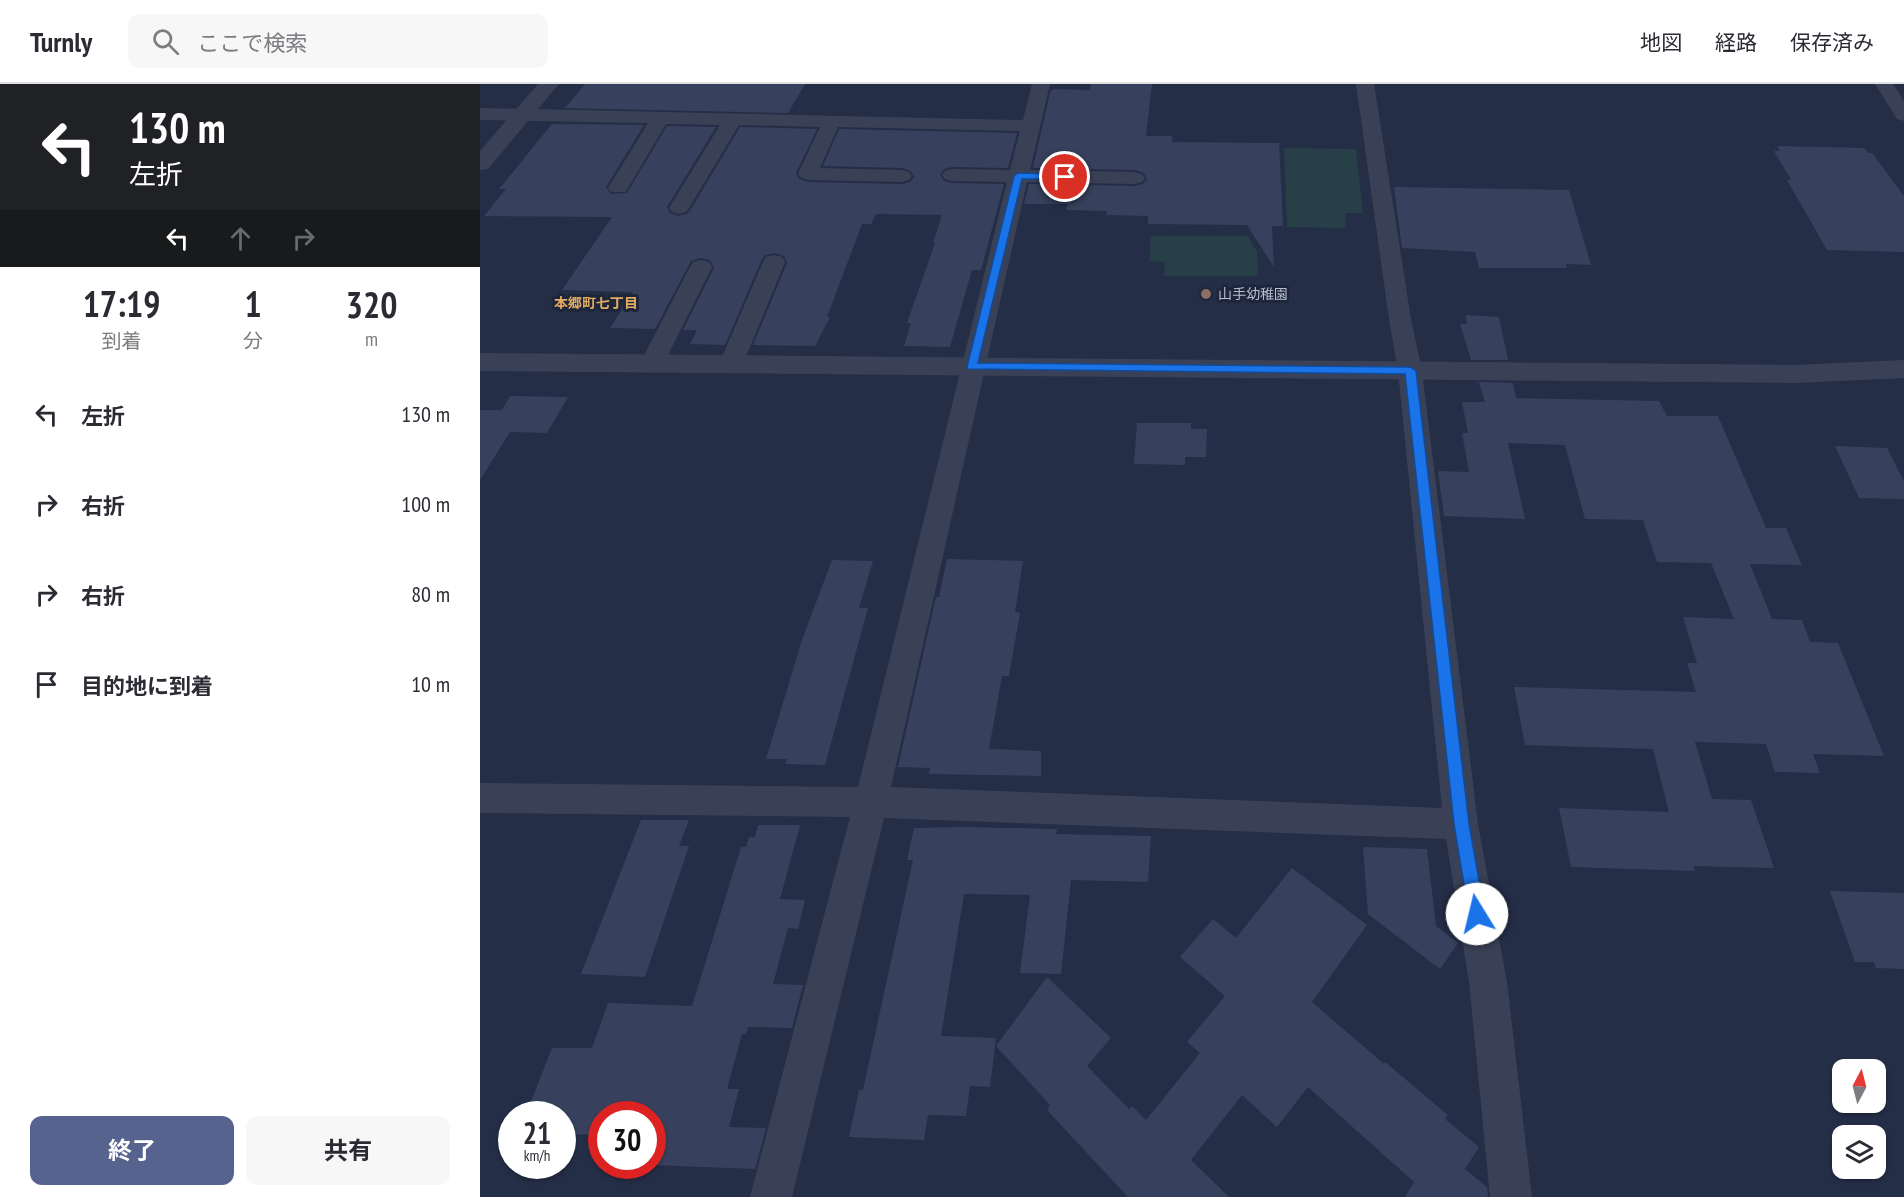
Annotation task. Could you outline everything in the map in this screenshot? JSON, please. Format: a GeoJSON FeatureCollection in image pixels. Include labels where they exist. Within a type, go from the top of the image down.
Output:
{"type":"FeatureCollection","features":[{"type":"Feature","properties":{"kind":"street"},"geometry":{"type":"LineString","coordinates":[[480,164],[549,84]]}},
{"type":"Feature","properties":{"kind":"street"},"geometry":{"type":"LineString","coordinates":[[771,1197],[871,802],[972,380],[972,367],[1041,84]]}},
{"type":"Feature","properties":{"kind":"street"},"geometry":{"type":"LineString","coordinates":[[1365,84],[1400,319],[1410,371],[1461,824],[1488,982],[1511,1197]]}},
{"type":"Feature","properties":{"kind":"street"},"geometry":{"type":"LineString","coordinates":[[1884,84],[1904,115]]}},
{"type":"Feature","properties":{"kind":"street"},"geometry":{"type":"LineString","coordinates":[[480,114],[1030,126]]}},
{"type":"Feature","properties":{"kind":"street"},"geometry":{"type":"LineString","coordinates":[[618,188],[661,117]]}},
{"type":"Feature","properties":{"kind":"street"},"geometry":{"type":"LineString","coordinates":[[679,208],[733,119]]}},
{"type":"Feature","properties":{"kind":"street"},"geometry":{"type":"LineString","coordinates":[[832,121],[808,174],[902,176]]}},
{"type":"Feature","properties":{"kind":"street"},"geometry":{"type":"LineString","coordinates":[[952,175],[1135,178]]}},
{"type":"Feature","properties":{"kind":"street"},"geometry":{"type":"LineString","coordinates":[[731,364],[774,262]]}},
{"type":"Feature","properties":{"kind":"street"},"geometry":{"type":"LineString","coordinates":[[652,363],[700,267]]}},
{"type":"Feature","properties":{"kind":"street"},"geometry":{"type":"LineString","coordinates":[[480,362],[1795,374],[1904,369]]}},
{"type":"Feature","properties":{"kind":"street"},"geometry":{"type":"LineString","coordinates":[[480,798],[871,802],[1461,824]]}},
{"type":"Feature","properties":{"kind":"shaded area"},"geometry":{"type":"Polygon","coordinates":[[[1284,148],[1356,149],[1363,213],[1345,213],[1346,228],[1287,227],[1284,148]]]}},
{"type":"Feature","properties":{"kind":"shaded area"},"geometry":{"type":"Polygon","coordinates":[[[1151,236],[1248,236],[1257,252],[1258,276],[1164,276],[1165,262],[1149,261],[1151,236]]]}},
{"type":"Feature","properties":{"kind":"building"},"geometry":{"type":"Polygon","coordinates":[[[585,84],[805,84],[788,113],[565,108],[585,84]]]}},
{"type":"Feature","properties":{"kind":"building"},"geometry":{"type":"Polygon","coordinates":[[[1091,84],[1152,84],[1146,136],[1172,136],[1172,142],[1279,143],[1283,226],[1272,226],[1274,267],[1247,225],[1148,224],[1148,216],[1106,215],[1107,211],[1066,210],[1067,204],[1024,204],[1029,184],[1135,186],[1143,184],[1147,179],[1144,173],[1135,170],[1033,168],[1050,93],[1053,89],[1090,90],[1091,84]]]}},
{"type":"Feature","properties":{"kind":"building"},"geometry":{"type":"Polygon","coordinates":[[[552,124],[644,125],[606,187],[611,194],[627,193],[667,126],[716,127],[667,207],[670,213],[678,216],[687,214],[691,209],[740,127],[817,129],[796,173],[799,179],[808,182],[902,184],[910,182],[914,177],[911,171],[902,168],[823,166],[839,129],[1017,133],[1008,168],[952,167],[944,169],[940,175],[944,181],[952,183],[1004,184],[981,270],[972,270],[950,347],[904,346],[911,323],[907,323],[935,243],[933,243],[942,215],[876,214],[871,224],[862,224],[827,317],[830,317],[815,346],[753,345],[787,263],[784,256],[775,253],[765,255],[761,261],[725,345],[690,344],[697,330],[683,330],[714,268],[710,260],[700,258],[691,261],[655,329],[610,328],[633,292],[562,290],[612,217],[484,216],[506,189],[499,189],[552,124]]]}},
{"type":"Feature","properties":{"kind":"building"},"geometry":{"type":"Polygon","coordinates":[[[1777,146],[1864,148],[1868,153],[1872,153],[1904,196],[1904,252],[1827,250],[1787,180],[1791,180],[1774,151],[1780,151],[1777,146]]]}},
{"type":"Feature","properties":{"kind":"building"},"geometry":{"type":"Polygon","coordinates":[[[1394,187],[1569,190],[1591,265],[1566,264],[1567,268],[1479,268],[1475,252],[1402,248],[1394,187]]]}},
{"type":"Feature","properties":{"kind":"building"},"geometry":{"type":"Polygon","coordinates":[[[1466,315],[1499,317],[1508,360],[1471,360],[1460,324],[1467,324],[1466,315]]]}},
{"type":"Feature","properties":{"kind":"building"},"geometry":{"type":"Polygon","coordinates":[[[1479,382],[1513,383],[1516,398],[1659,401],[1667,416],[1718,416],[1766,528],[1786,528],[1802,565],[1750,564],[1772,619],[1802,620],[1810,642],[1838,643],[1884,756],[1813,754],[1820,773],[1775,772],[1766,744],[1695,742],[1712,799],[1751,800],[1774,868],[1693,866],[1695,871],[1571,867],[1559,808],[1669,812],[1653,749],[1525,745],[1514,687],[1696,692],[1687,663],[1697,663],[1683,617],[1734,619],[1711,563],[1657,562],[1643,520],[1585,519],[1565,445],[1508,443],[1525,519],[1444,516],[1438,471],[1469,472],[1462,433],[1468,433],[1462,402],[1485,402],[1479,382]]]}},
{"type":"Feature","properties":{"kind":"building"},"geometry":{"type":"Polygon","coordinates":[[[510,396],[568,397],[547,433],[510,432],[480,480],[480,410],[502,410],[510,396]]]}},
{"type":"Feature","properties":{"kind":"building"},"geometry":{"type":"Polygon","coordinates":[[[1137,423],[1191,423],[1191,429],[1207,429],[1206,457],[1185,457],[1185,465],[1134,464],[1137,423]]]}},
{"type":"Feature","properties":{"kind":"building"},"geometry":{"type":"Polygon","coordinates":[[[1835,446],[1887,448],[1904,481],[1904,499],[1859,498],[1835,446]]]}},
{"type":"Feature","properties":{"kind":"building"},"geometry":{"type":"Polygon","coordinates":[[[947,559],[1023,561],[1015,612],[1020,613],[1009,676],[1002,676],[989,749],[1041,751],[1041,776],[929,774],[930,768],[898,767],[936,597],[939,597],[947,559]]]}},
{"type":"Feature","properties":{"kind":"building"},"geometry":{"type":"Polygon","coordinates":[[[832,560],[873,561],[859,608],[868,608],[825,765],[785,764],[787,759],[766,759],[802,640],[832,560]]]}},
{"type":"Feature","properties":{"kind":"building"},"geometry":{"type":"Polygon","coordinates":[[[641,820],[689,820],[679,846],[689,846],[645,977],[581,974],[641,820]]]}},
{"type":"Feature","properties":{"kind":"building"},"geometry":{"type":"Polygon","coordinates":[[[758,825],[800,825],[780,899],[805,900],[798,929],[788,928],[773,984],[803,985],[792,1028],[748,1027],[746,1034],[742,1034],[727,1089],[739,1089],[729,1127],[766,1128],[755,1169],[666,1166],[666,1101],[588,1101],[588,1135],[576,1134],[576,1101],[531,1101],[552,1048],[592,1048],[608,1003],[692,1006],[741,847],[746,847],[749,837],[755,837],[758,825]]]}},
{"type":"Feature","properties":{"kind":"building"},"geometry":{"type":"Polygon","coordinates":[[[914,828],[1057,829],[1056,834],[1151,836],[1148,882],[1071,880],[1061,974],[1020,973],[1030,895],[964,894],[941,1036],[996,1038],[990,1087],[970,1086],[966,1116],[928,1115],[924,1140],[849,1137],[859,1090],[863,1090],[913,860],[907,860],[914,828]]]}},
{"type":"Feature","properties":{"kind":"building"},"geometry":{"type":"Polygon","coordinates":[[[1363,847],[1427,849],[1436,926],[1458,943],[1440,969],[1368,914],[1363,847]]]}},
{"type":"Feature","properties":{"kind":"building"},"geometry":{"type":"Polygon","coordinates":[[[1292,868],[1367,925],[1312,1002],[1448,1115],[1445,1119],[1479,1147],[1465,1169],[1487,1187],[1488,1197],[1405,1197],[1414,1182],[1308,1087],[1277,1127],[1242,1095],[1191,1160],[1229,1197],[1128,1197],[1047,1110],[1050,1105],[996,1046],[1047,977],[1111,1038],[1087,1066],[1129,1109],[1132,1106],[1146,1120],[1200,1053],[1187,1042],[1225,996],[1180,957],[1213,919],[1236,938],[1292,868]]]}},
{"type":"Feature","properties":{"kind":"building"},"geometry":{"type":"Polygon","coordinates":[[[1830,891],[1904,893],[1904,969],[1876,968],[1874,962],[1855,962],[1830,891]]]}},
{"type":"Feature","properties":{"kind":"place","name":"山手幼稚園"},"geometry":{"type":"Point","coordinates":[1206,294]}},
{"type":"Feature","properties":{"kind":"district","name":"本郷町七丁目"},"geometry":{"type":"Point","coordinates":[596,303]}},
{"type":"Feature","properties":{"kind":"route"},"geometry":{"type":"LineString","coordinates":[[1065,177],[1018,176],[972,367],[1410,371],[1461,824],[1477,914]]}}]}
